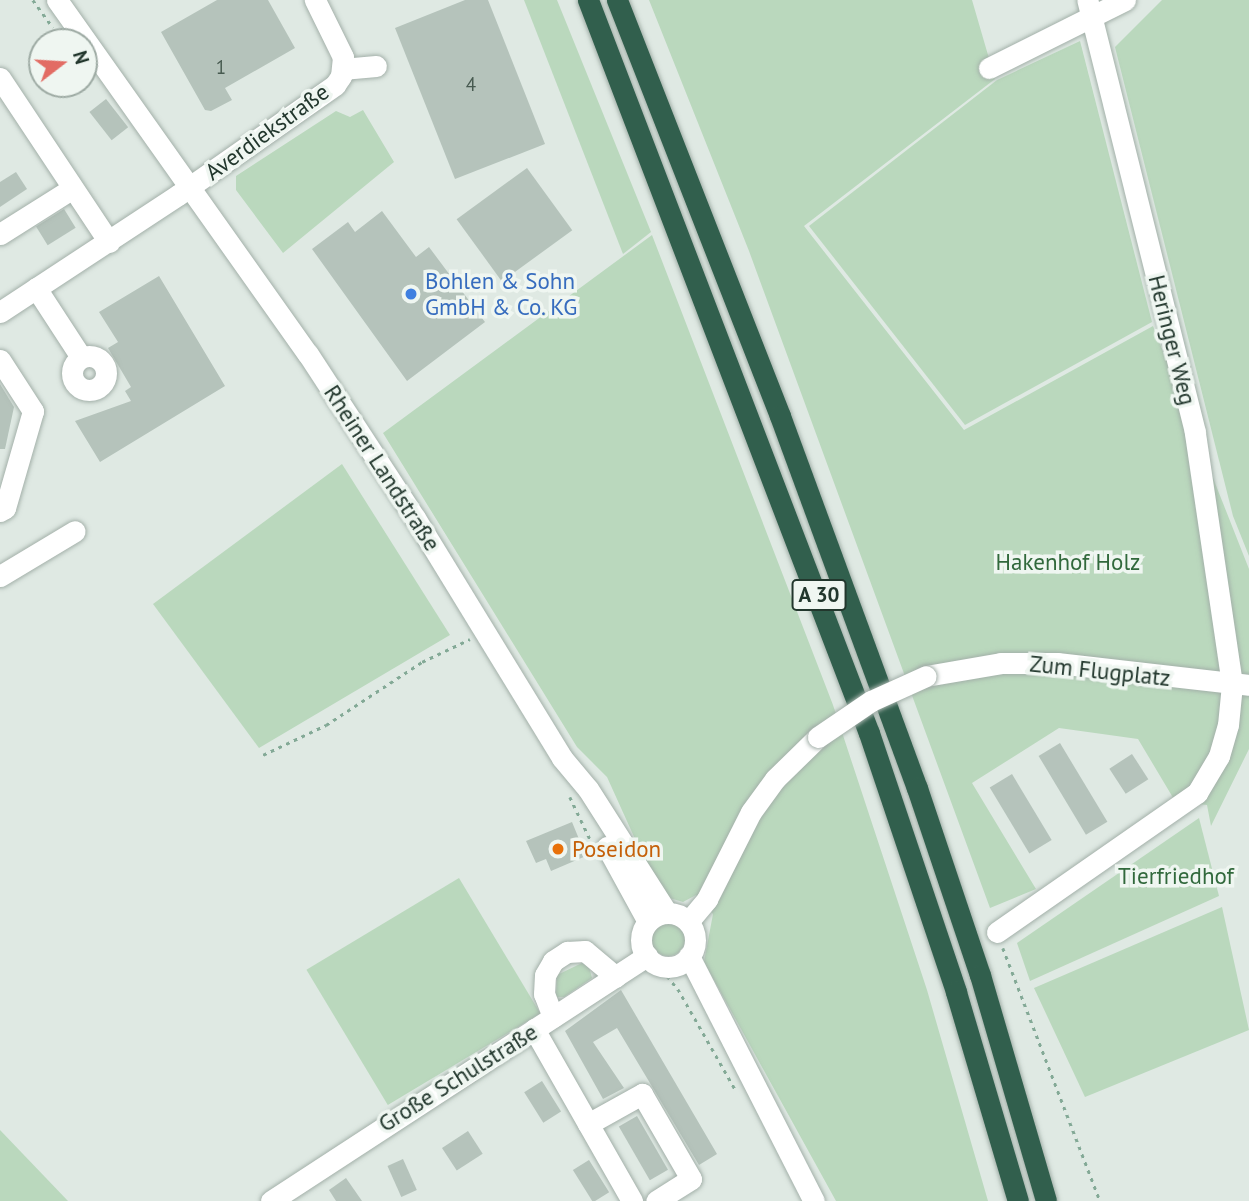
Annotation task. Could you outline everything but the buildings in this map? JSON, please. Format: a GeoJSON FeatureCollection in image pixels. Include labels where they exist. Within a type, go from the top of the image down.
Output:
{"type":"FeatureCollection","features":[{"type":"Feature","properties":{"kind":"highway","name":"A 30"},"geometry":{"type":"LineString","coordinates":[[589,0],[865,720],[956,992],[1018,1201]]}},
{"type":"Feature","properties":{"kind":"highway","name":"A 30"},"geometry":{"type":"LineString","coordinates":[[617,0],[775,403],[913,776],[980,975],[1046,1201]]}},
{"type":"Feature","properties":{"kind":"street","name":"Rheiner Landstraße"},"geometry":{"type":"LineString","coordinates":[[57,0],[192,185],[486,630],[562,758],[588,789],[667,913]]}},
{"type":"Feature","properties":{"kind":"street","name":"Averdiekstraße"},"geometry":{"type":"LineString","coordinates":[[192,185],[327,92],[342,69],[340,45],[315,0]]}},
{"type":"Feature","properties":{"kind":"street"},"geometry":{"type":"LineString","coordinates":[[989,68],[1090,9],[1125,0]]}},
{"type":"Feature","properties":{"kind":"street","name":"Heringer Weg"},"geometry":{"type":"LineString","coordinates":[[997,932],[1197,793],[1219,756],[1241,685],[1230,645],[1195,432],[1090,9]]}},
{"type":"Feature","properties":{"kind":"street"},"geometry":{"type":"LineString","coordinates":[[342,69],[376,66]]}},
{"type":"Feature","properties":{"kind":"street"},"geometry":{"type":"LineString","coordinates":[[0,78],[52,161],[65,193],[104,245]]}},
{"type":"Feature","properties":{"kind":"street"},"geometry":{"type":"LineString","coordinates":[[52,161],[65,172],[104,245]]}},
{"type":"Feature","properties":{"kind":"street"},"geometry":{"type":"LineString","coordinates":[[0,312],[192,185]]}},
{"type":"Feature","properties":{"kind":"street"},"geometry":{"type":"LineString","coordinates":[[0,234],[65,193]]}},
{"type":"Feature","properties":{"kind":"street"},"geometry":{"type":"LineString","coordinates":[[36,288],[81,357]]}},
{"type":"Feature","properties":{"kind":"street"},"geometry":{"type":"LineString","coordinates":[[0,360],[33,411],[5,508],[0,511]]}},
{"type":"Feature","properties":{"kind":"street"},"geometry":{"type":"LineString","coordinates":[[0,576],[75,531]]}},
{"type":"Feature","properties":{"kind":"street","name":"Zum Flugplatz"},"geometry":{"type":"LineString","coordinates":[[688,922],[707,899],[751,812],[775,779],[818,737],[871,701],[926,676],[1002,663],[1057,663],[1241,685]]}},
{"type":"Feature","properties":{"kind":"street","name":"Rheiner Landstraße"},"geometry":{"type":"LineString","coordinates":[[562,758],[577,797],[648,922]]}},
{"type":"Feature","properties":{"kind":"street"},"geometry":{"type":"LineString","coordinates":[[553,1017],[544,994],[545,975],[553,961],[567,952],[585,951],[651,969],[695,939],[688,922],[667,913],[648,922],[641,939],[651,969],[762,1106],[814,1201]]}},
{"type":"Feature","properties":{"kind":"street","name":"Große Schulstraße"},"geometry":{"type":"LineString","coordinates":[[271,1201],[553,1017],[651,969]]}},
{"type":"Feature","properties":{"kind":"street"},"geometry":{"type":"LineString","coordinates":[[534,1030],[632,1201]]}},
{"type":"Feature","properties":{"kind":"street"},"geometry":{"type":"LineString","coordinates":[[588,1124],[642,1094],[691,1179],[656,1201]]}},
{"type":"Feature","properties":{"kind":"path"},"geometry":{"type":"LineString","coordinates":[[33,0],[53,28]]}},
{"type":"Feature","properties":{"kind":"path"},"geometry":{"type":"LineString","coordinates":[[263,755],[326,725],[422,662],[486,630]]}},
{"type":"Feature","properties":{"kind":"path"},"geometry":{"type":"LineString","coordinates":[[997,932],[1100,1201]]}},
{"type":"Feature","properties":{"kind":"green space"},"geometry":{"type":"Polygon","coordinates":[[[524,0],[557,0],[651,232],[623,254],[524,0]]]}},
{"type":"Feature","properties":{"kind":"green space","name":"Hakenhof Holz"},"geometry":{"type":"Polygon","coordinates":[[[649,0],[972,0],[995,79],[804,226],[964,430],[1153,326],[1249,569],[1249,749],[1211,826],[1207,805],[1175,801],[1138,739],[1059,728],[972,783],[1036,889],[990,908],[749,251],[649,0]]]}},
{"type":"Feature","properties":{"kind":"green space"},"geometry":{"type":"Polygon","coordinates":[[[1162,0],[1249,0],[1249,556],[1233,516],[1115,47],[1162,0]]]}},
{"type":"Feature","properties":{"kind":"green space"},"geometry":{"type":"Polygon","coordinates":[[[1080,41],[1152,322],[965,425],[809,226],[997,80],[1080,41]]]}},
{"type":"Feature","properties":{"kind":"green space"},"geometry":{"type":"Polygon","coordinates":[[[363,110],[394,162],[283,253],[236,190],[236,176],[336,111],[350,117],[363,110]]]}},
{"type":"Feature","properties":{"kind":"green space"},"geometry":{"type":"Polygon","coordinates":[[[652,235],[833,705],[927,990],[988,1201],[836,1201],[704,962],[713,914],[696,895],[683,902],[666,897],[645,861],[607,777],[577,747],[383,433],[652,235]]]}},
{"type":"Feature","properties":{"kind":"green space"},"geometry":{"type":"Polygon","coordinates":[[[342,464],[450,635],[259,748],[153,604],[342,464]]]}},
{"type":"Feature","properties":{"kind":"green space","name":"Tierfriedhof"},"geometry":{"type":"Polygon","coordinates":[[[1199,818],[1219,896],[1030,981],[1017,943],[1199,818]]]}},
{"type":"Feature","properties":{"kind":"green space"},"geometry":{"type":"Polygon","coordinates":[[[459,878],[540,1013],[388,1105],[306,970],[459,878]]]}},
{"type":"Feature","properties":{"kind":"green space"},"geometry":{"type":"Polygon","coordinates":[[[1222,907],[1249,1030],[1085,1097],[1034,988],[1222,907]]]}},
{"type":"Feature","properties":{"kind":"green space"},"geometry":{"type":"Polygon","coordinates":[[[668,922],[680,927],[685,939],[680,951],[668,956],[656,951],[651,939],[656,927],[668,922]]]}},
{"type":"Feature","properties":{"kind":"green space"},"geometry":{"type":"Polygon","coordinates":[[[582,963],[589,967],[592,978],[564,997],[556,997],[557,975],[582,963]]]}},
{"type":"Feature","properties":{"kind":"green space"},"geometry":{"type":"Polygon","coordinates":[[[0,1130],[68,1201],[0,1201],[0,1130]]]}},
{"type":"Feature","properties":{"kind":"place","name":"Bohlen & Sohn GmbH & Co. KG"},"geometry":{"type":"Point","coordinates":[411,294]}},
{"type":"Feature","properties":{"kind":"place","name":"Poseidon"},"geometry":{"type":"Point","coordinates":[558,849]}}]}
